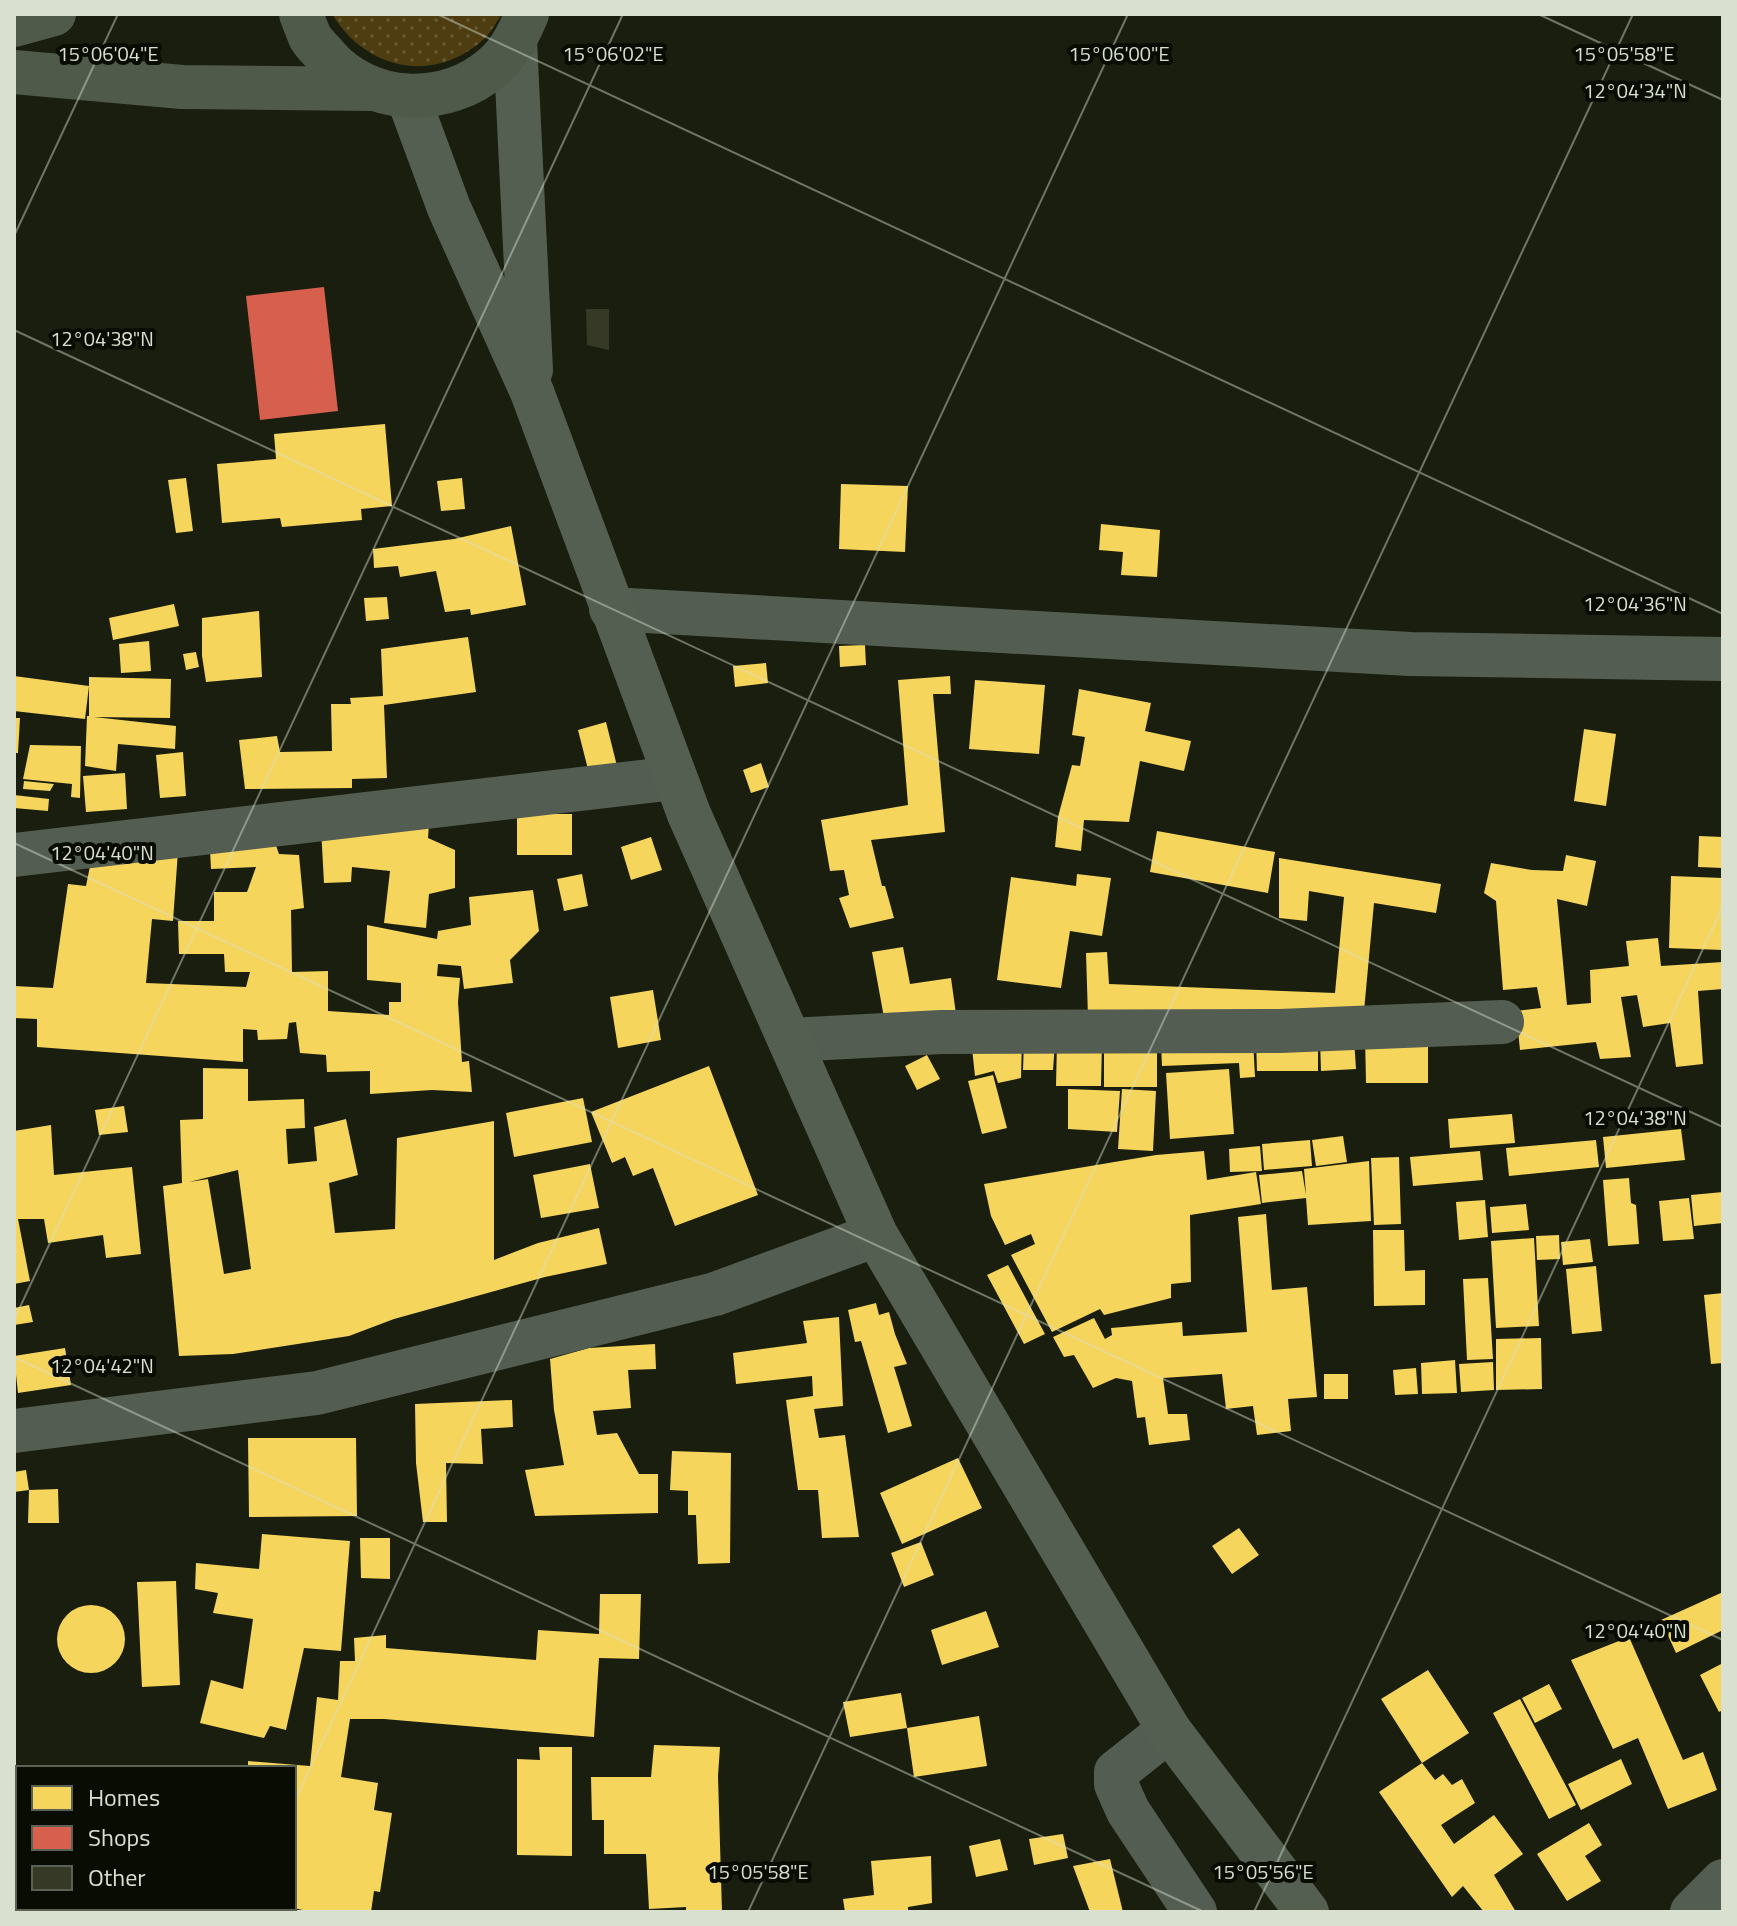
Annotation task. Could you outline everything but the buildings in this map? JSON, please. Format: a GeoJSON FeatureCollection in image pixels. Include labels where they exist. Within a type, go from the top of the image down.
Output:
{"type":"FeatureCollection","features":[{"type":"Feature","properties":{"kind":"highway"},"geometry":{"type":"LineString","coordinates":[[14,25],[54,14]]}},
{"type":"Feature","properties":{"kind":"highway"},"geometry":{"type":"LineString","coordinates":[[301,14],[311,40],[337,69],[390,93]]}},
{"type":"Feature","properties":{"kind":"highway"},"geometry":{"type":"LineString","coordinates":[[14,72],[182,87],[439,94],[468,83],[495,66],[521,28]]}},
{"type":"Feature","properties":{"kind":"main road"},"geometry":{"type":"LineString","coordinates":[[521,28],[532,392]]}},
{"type":"Feature","properties":{"kind":"main road"},"geometry":{"type":"LineString","coordinates":[[390,93],[449,208],[532,392],[695,829],[876,1235],[1169,1730],[1307,1912]]}},
{"type":"Feature","properties":{"kind":"street"},"geometry":{"type":"LineString","coordinates":[[611,609],[1410,654],[1723,659]]}},
{"type":"Feature","properties":{"kind":"street"},"geometry":{"type":"LineString","coordinates":[[14,855],[675,778]]}},
{"type":"Feature","properties":{"kind":"street"},"geometry":{"type":"LineString","coordinates":[[790,1040],[941,1032],[1280,1031],[1502,1022]]}},
{"type":"Feature","properties":{"kind":"street"},"geometry":{"type":"LineString","coordinates":[[14,1431],[317,1393],[715,1294],[876,1235]]}},
{"type":"Feature","properties":{"kind":"street"},"geometry":{"type":"LineString","coordinates":[[1169,1730],[1116,1772],[1116,1784],[1128,1811],[1195,1912]]}},
{"type":"Feature","properties":{"kind":"street"},"geometry":{"type":"LineString","coordinates":[[1692,1912],[1723,1881]]}},
{"type":"Feature","properties":{"kind":"shaded area"},"geometry":{"type":"Polygon","coordinates":[[[332,14],[502,14],[487,37],[465,53],[423,66],[402,65],[382,59],[346,33],[332,14]]]}}]}
